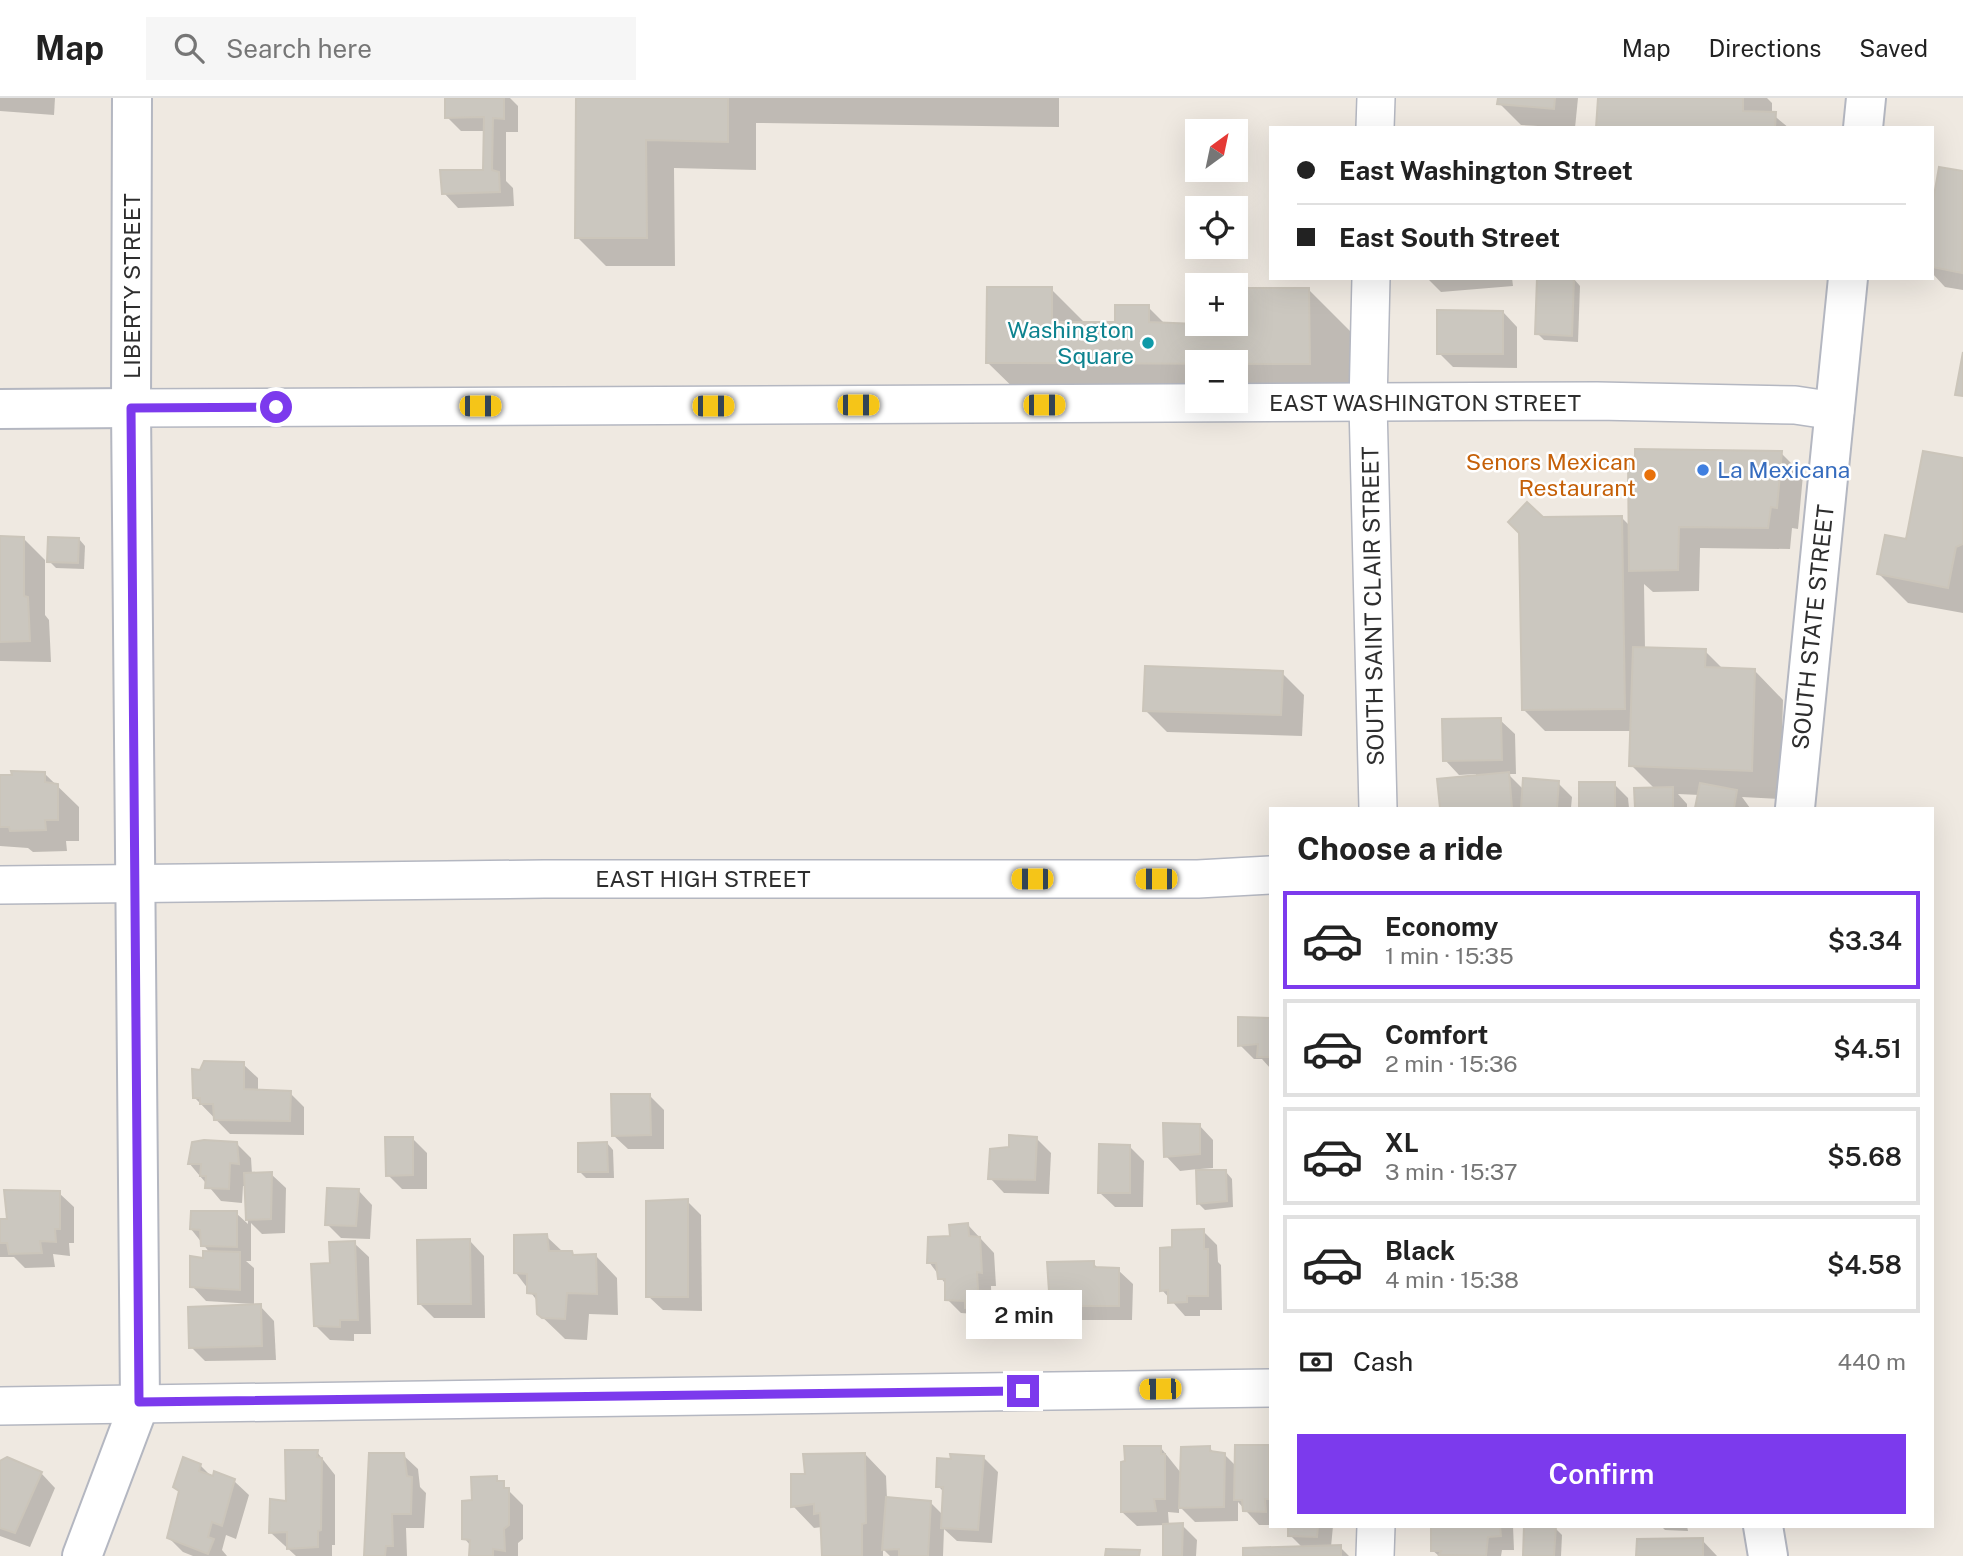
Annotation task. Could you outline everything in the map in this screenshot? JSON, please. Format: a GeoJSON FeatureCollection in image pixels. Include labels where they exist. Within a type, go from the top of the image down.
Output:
{"type":"FeatureCollection","features":[{"type":"Feature","properties":{"kind":"street","name":"LIBERTY STREET"},"geometry":{"type":"LineString","coordinates":[[82,1556],[139,1402],[131,408],[132,98]]}},
{"type":"Feature","properties":{"kind":"street"},"geometry":{"type":"LineString","coordinates":[[1375,126],[1376,98]]}},
{"type":"Feature","properties":{"kind":"street"},"geometry":{"type":"LineString","coordinates":[[1863,126],[1866,98]]}},
{"type":"Feature","properties":{"kind":"street","name":"SOUTH SAINT CLAIR STREET"},"geometry":{"type":"LineString","coordinates":[[1371,280],[1368,404],[1378,807]]}},
{"type":"Feature","properties":{"kind":"street","name":"SOUTH STATE STREET"},"geometry":{"type":"LineString","coordinates":[[1795,807],[1848,280]]}},
{"type":"Feature","properties":{"kind":"street","name":"EAST WASHINGTON STREET"},"geometry":{"type":"LineString","coordinates":[[131,408],[1597,401],[1795,405],[1835,411]]}},
{"type":"Feature","properties":{"kind":"street"},"geometry":{"type":"LineString","coordinates":[[0,408],[131,408]]}},
{"type":"Feature","properties":{"kind":"street","name":"EAST HIGH STREET"},"geometry":{"type":"LineString","coordinates":[[0,884],[1198,879],[1269,875]]}},
{"type":"Feature","properties":{"kind":"street"},"geometry":{"type":"LineString","coordinates":[[0,1406],[1269,1388]]}},
{"type":"Feature","properties":{"kind":"street"},"geometry":{"type":"LineString","coordinates":[[1375,1556],[1376,1528]]}},
{"type":"Feature","properties":{"kind":"street"},"geometry":{"type":"LineString","coordinates":[[1763,1528],[1768,1556]]}},
{"type":"Feature","properties":{"kind":"building"},"geometry":{"type":"Polygon","coordinates":[[[445,98],[504,98],[504,119],[493,118],[492,170],[499,172],[500,192],[442,194],[440,170],[483,170],[484,117],[445,118],[445,98]]]}},
{"type":"Feature","properties":{"kind":"building"},"geometry":{"type":"Polygon","coordinates":[[[576,98],[728,98],[728,142],[646,140],[647,238],[575,238],[576,98]]]}},
{"type":"Feature","properties":{"kind":"building"},"geometry":{"type":"Polygon","coordinates":[[[1498,98],[1555,98],[1554,109],[1497,104],[1498,98]]]}},
{"type":"Feature","properties":{"kind":"building"},"geometry":{"type":"Polygon","coordinates":[[[1598,98],[1743,98],[1743,111],[1776,112],[1775,126],[1596,126],[1598,98]]]}},
{"type":"Feature","properties":{"kind":"building"},"geometry":{"type":"Polygon","coordinates":[[[1939,167],[1963,171],[1962,273],[1934,267],[1934,196],[1939,167]]]}},
{"type":"Feature","properties":{"kind":"building"},"geometry":{"type":"Polygon","coordinates":[[[1537,280],[1574,280],[1572,336],[1535,334],[1537,280]]]}},
{"type":"Feature","properties":{"kind":"building","name":"Washington Square"},"geometry":{"type":"Polygon","coordinates":[[[987,287],[1052,287],[1052,322],[1115,322],[1115,305],[1149,305],[1149,322],[1185,324],[1185,336],[1248,336],[1248,288],[1309,288],[1310,364],[1248,364],[1248,350],[1185,350],[1185,364],[986,363],[987,287]]]}},
{"type":"Feature","properties":{"kind":"building"},"geometry":{"type":"Polygon","coordinates":[[[1437,310],[1503,311],[1503,354],[1437,354],[1437,310]]]}},
{"type":"Feature","properties":{"kind":"building"},"geometry":{"type":"Polygon","coordinates":[[[1963,352],[1963,396],[1955,395],[1963,352]]]}},
{"type":"Feature","properties":{"kind":"building"},"geometry":{"type":"Polygon","coordinates":[[[1635,449],[1782,451],[1777,508],[1771,507],[1768,528],[1679,527],[1678,570],[1629,571],[1628,457],[1635,457],[1635,449]]]}},
{"type":"Feature","properties":{"kind":"building"},"geometry":{"type":"Polygon","coordinates":[[[1923,451],[1963,458],[1963,544],[1956,547],[1948,588],[1877,574],[1885,535],[1906,539],[1923,451]]]}},
{"type":"Feature","properties":{"kind":"building"},"geometry":{"type":"Polygon","coordinates":[[[1527,502],[1543,517],[1622,516],[1625,709],[1522,710],[1519,533],[1508,522],[1527,502]]]}},
{"type":"Feature","properties":{"kind":"building"},"geometry":{"type":"Polygon","coordinates":[[[0,536],[24,537],[24,596],[28,597],[30,641],[0,642],[0,536]]]}},
{"type":"Feature","properties":{"kind":"building"},"geometry":{"type":"Polygon","coordinates":[[[48,537],[79,538],[78,563],[47,562],[48,537]]]}},
{"type":"Feature","properties":{"kind":"building"},"geometry":{"type":"Polygon","coordinates":[[[1633,647],[1706,649],[1705,667],[1755,669],[1752,771],[1629,766],[1633,647]]]}},
{"type":"Feature","properties":{"kind":"building"},"geometry":{"type":"Polygon","coordinates":[[[1145,666],[1283,671],[1281,715],[1143,711],[1145,666]]]}},
{"type":"Feature","properties":{"kind":"building"},"geometry":{"type":"Polygon","coordinates":[[[1501,718],[1502,760],[1443,761],[1442,719],[1501,718]]]}},
{"type":"Feature","properties":{"kind":"building"},"geometry":{"type":"Polygon","coordinates":[[[11,771],[45,772],[45,782],[58,784],[58,820],[45,820],[46,830],[10,831],[9,827],[0,827],[0,775],[12,775],[11,771]]]}},
{"type":"Feature","properties":{"kind":"building"},"geometry":{"type":"Polygon","coordinates":[[[1509,772],[1512,807],[1440,807],[1437,779],[1509,772]]]}},
{"type":"Feature","properties":{"kind":"building"},"geometry":{"type":"Polygon","coordinates":[[[1523,778],[1559,781],[1557,807],[1521,807],[1523,778]]]}},
{"type":"Feature","properties":{"kind":"building"},"geometry":{"type":"Polygon","coordinates":[[[1579,782],[1615,782],[1615,807],[1579,807],[1579,782]]]}},
{"type":"Feature","properties":{"kind":"building"},"geometry":{"type":"Polygon","coordinates":[[[1700,783],[1737,790],[1734,807],[1695,807],[1700,783]]]}},
{"type":"Feature","properties":{"kind":"building"},"geometry":{"type":"Polygon","coordinates":[[[1673,787],[1673,807],[1635,807],[1634,788],[1673,787]]]}},
{"type":"Feature","properties":{"kind":"building"},"geometry":{"type":"Polygon","coordinates":[[[1238,1017],[1269,1018],[1269,1057],[1257,1057],[1258,1044],[1238,1046],[1238,1017]]]}},
{"type":"Feature","properties":{"kind":"building"},"geometry":{"type":"Polygon","coordinates":[[[204,1061],[244,1062],[244,1089],[291,1091],[290,1121],[214,1120],[213,1104],[200,1104],[200,1098],[193,1098],[192,1069],[200,1070],[204,1061]]]}},
{"type":"Feature","properties":{"kind":"building"},"geometry":{"type":"Polygon","coordinates":[[[611,1094],[650,1094],[651,1135],[612,1136],[611,1094]]]}},
{"type":"Feature","properties":{"kind":"building"},"geometry":{"type":"Polygon","coordinates":[[[1163,1123],[1200,1124],[1200,1154],[1164,1157],[1163,1123]]]}},
{"type":"Feature","properties":{"kind":"building"},"geometry":{"type":"Polygon","coordinates":[[[1009,1135],[1037,1137],[1035,1180],[988,1179],[990,1149],[1009,1147],[1009,1135]]]}},
{"type":"Feature","properties":{"kind":"building"},"geometry":{"type":"Polygon","coordinates":[[[385,1137],[413,1137],[413,1175],[386,1176],[385,1137]]]}},
{"type":"Feature","properties":{"kind":"building"},"geometry":{"type":"Polygon","coordinates":[[[192,1142],[237,1142],[239,1164],[230,1163],[229,1189],[205,1188],[206,1176],[200,1176],[201,1164],[188,1164],[192,1142]]]}},
{"type":"Feature","properties":{"kind":"building"},"geometry":{"type":"Polygon","coordinates":[[[607,1142],[608,1172],[578,1172],[578,1143],[607,1142]]]}},
{"type":"Feature","properties":{"kind":"building"},"geometry":{"type":"Polygon","coordinates":[[[1099,1144],[1130,1145],[1130,1193],[1098,1193],[1099,1144]]]}},
{"type":"Feature","properties":{"kind":"building"},"geometry":{"type":"Polygon","coordinates":[[[1196,1170],[1226,1170],[1227,1201],[1197,1204],[1196,1170]]]}},
{"type":"Feature","properties":{"kind":"building"},"geometry":{"type":"Polygon","coordinates":[[[272,1172],[271,1219],[246,1220],[244,1173],[272,1172]]]}},
{"type":"Feature","properties":{"kind":"building"},"geometry":{"type":"Polygon","coordinates":[[[327,1188],[359,1189],[356,1226],[325,1225],[327,1188]]]}},
{"type":"Feature","properties":{"kind":"building"},"geometry":{"type":"Polygon","coordinates":[[[4,1190],[60,1191],[60,1229],[55,1229],[56,1242],[40,1241],[42,1253],[9,1254],[7,1243],[0,1243],[0,1219],[7,1219],[4,1190]]]}},
{"type":"Feature","properties":{"kind":"building"},"geometry":{"type":"Polygon","coordinates":[[[688,1199],[688,1297],[646,1297],[646,1201],[688,1199]]]}},
{"type":"Feature","properties":{"kind":"building"},"geometry":{"type":"Polygon","coordinates":[[[191,1211],[237,1211],[237,1247],[201,1246],[200,1230],[190,1229],[191,1211]]]}},
{"type":"Feature","properties":{"kind":"building"},"geometry":{"type":"Polygon","coordinates":[[[968,1223],[969,1236],[980,1237],[982,1273],[977,1272],[979,1307],[965,1308],[965,1301],[945,1300],[945,1279],[938,1279],[936,1263],[927,1263],[928,1237],[950,1236],[949,1225],[968,1223]]]}},
{"type":"Feature","properties":{"kind":"building"},"geometry":{"type":"Polygon","coordinates":[[[1204,1229],[1204,1249],[1208,1249],[1208,1296],[1187,1296],[1187,1302],[1168,1303],[1168,1290],[1160,1291],[1160,1248],[1172,1247],[1172,1230],[1204,1229]]]}},
{"type":"Feature","properties":{"kind":"building"},"geometry":{"type":"Polygon","coordinates":[[[547,1234],[549,1251],[572,1251],[573,1255],[596,1254],[597,1294],[567,1293],[565,1319],[542,1318],[537,1314],[536,1294],[527,1293],[527,1274],[514,1273],[514,1235],[547,1234]]]}},
{"type":"Feature","properties":{"kind":"building"},"geometry":{"type":"Polygon","coordinates":[[[470,1239],[471,1304],[418,1304],[417,1240],[470,1239]]]}},
{"type":"Feature","properties":{"kind":"building"},"geometry":{"type":"Polygon","coordinates":[[[355,1241],[358,1320],[340,1320],[340,1327],[314,1326],[311,1264],[330,1263],[329,1242],[355,1241]]]}},
{"type":"Feature","properties":{"kind":"building"},"geometry":{"type":"Polygon","coordinates":[[[203,1251],[240,1252],[240,1290],[190,1287],[190,1256],[203,1258],[203,1251]]]}},
{"type":"Feature","properties":{"kind":"building"},"geometry":{"type":"Polygon","coordinates":[[[1094,1261],[1094,1267],[1119,1268],[1119,1306],[1050,1306],[1047,1262],[1094,1261]]]}},
{"type":"Feature","properties":{"kind":"building"},"geometry":{"type":"Polygon","coordinates":[[[261,1304],[262,1346],[189,1348],[188,1307],[261,1304]]]}},
{"type":"Feature","properties":{"kind":"building"},"geometry":{"type":"Polygon","coordinates":[[[1235,1445],[1269,1445],[1269,1499],[1265,1499],[1266,1512],[1243,1511],[1242,1500],[1234,1500],[1235,1445]]]}},
{"type":"Feature","properties":{"kind":"building"},"geometry":{"type":"Polygon","coordinates":[[[1124,1446],[1161,1446],[1161,1454],[1165,1454],[1165,1499],[1154,1499],[1156,1511],[1121,1512],[1121,1462],[1125,1461],[1124,1446]]]}},
{"type":"Feature","properties":{"kind":"building"},"geometry":{"type":"Polygon","coordinates":[[[1210,1446],[1210,1451],[1225,1453],[1224,1507],[1179,1508],[1181,1447],[1210,1446]]]}},
{"type":"Feature","properties":{"kind":"building"},"geometry":{"type":"Polygon","coordinates":[[[285,1450],[318,1450],[317,1457],[322,1458],[321,1530],[318,1531],[318,1547],[287,1549],[287,1532],[269,1533],[270,1499],[286,1501],[285,1450]]]}},
{"type":"Feature","properties":{"kind":"building"},"geometry":{"type":"Polygon","coordinates":[[[369,1453],[404,1453],[407,1476],[412,1477],[411,1514],[392,1514],[393,1546],[386,1546],[385,1556],[364,1556],[369,1453]]]}},
{"type":"Feature","properties":{"kind":"building"},"geometry":{"type":"Polygon","coordinates":[[[865,1453],[866,1523],[862,1524],[862,1556],[822,1556],[820,1513],[814,1514],[814,1504],[791,1507],[791,1474],[805,1474],[803,1454],[865,1453]]]}},
{"type":"Feature","properties":{"kind":"building"},"geometry":{"type":"Polygon","coordinates":[[[950,1454],[984,1456],[978,1530],[941,1528],[943,1487],[936,1487],[937,1458],[951,1459],[950,1454]]]}},
{"type":"Feature","properties":{"kind":"building"},"geometry":{"type":"Polygon","coordinates":[[[7,1457],[42,1472],[15,1533],[0,1528],[0,1461],[7,1457]]]}},
{"type":"Feature","properties":{"kind":"building"},"geometry":{"type":"Polygon","coordinates":[[[183,1457],[201,1464],[199,1471],[213,1476],[214,1471],[235,1479],[222,1526],[212,1522],[208,1537],[214,1539],[208,1554],[167,1538],[179,1491],[173,1487],[183,1457]]]}},
{"type":"Feature","properties":{"kind":"building"},"geometry":{"type":"Polygon","coordinates":[[[497,1476],[497,1481],[504,1481],[504,1488],[509,1488],[509,1525],[504,1529],[505,1551],[493,1549],[493,1556],[469,1556],[470,1540],[462,1539],[462,1501],[472,1500],[471,1477],[497,1476]]]}},
{"type":"Feature","properties":{"kind":"building"},"geometry":{"type":"Polygon","coordinates":[[[886,1497],[931,1501],[928,1556],[899,1556],[899,1549],[882,1550],[886,1497]]]}},
{"type":"Feature","properties":{"kind":"building"},"geometry":{"type":"Polygon","coordinates":[[[1183,1523],[1182,1556],[1163,1556],[1163,1524],[1183,1523]]]}},
{"type":"Feature","properties":{"kind":"building"},"geometry":{"type":"Polygon","coordinates":[[[1288,1528],[1318,1528],[1317,1537],[1288,1536],[1288,1528]]]}},
{"type":"Feature","properties":{"kind":"building"},"geometry":{"type":"Polygon","coordinates":[[[1431,1528],[1500,1528],[1501,1536],[1488,1537],[1486,1556],[1439,1555],[1441,1551],[1431,1551],[1431,1528]]]}},
{"type":"Feature","properties":{"kind":"building"},"geometry":{"type":"Polygon","coordinates":[[[1524,1528],[1556,1528],[1554,1556],[1523,1556],[1524,1528]]]}},
{"type":"Feature","properties":{"kind":"building"},"geometry":{"type":"Polygon","coordinates":[[[1703,1538],[1703,1556],[1636,1556],[1637,1539],[1703,1538]]]}},
{"type":"Feature","properties":{"kind":"building"},"geometry":{"type":"Polygon","coordinates":[[[1341,1545],[1341,1556],[1243,1556],[1243,1548],[1341,1545]]]}},
{"type":"Feature","properties":{"kind":"building"},"geometry":{"type":"Polygon","coordinates":[[[1106,1549],[1140,1550],[1139,1556],[1105,1556],[1106,1549]]]}},
{"type":"Feature","properties":{"kind":"place","name":"Washington Square"},"geometry":{"type":"Point","coordinates":[1148,343]}},
{"type":"Feature","properties":{"kind":"place","name":"La Mexicana"},"geometry":{"type":"Point","coordinates":[1703,470]}},
{"type":"Feature","properties":{"kind":"place","name":"Senors Mexican Restaurant"},"geometry":{"type":"Point","coordinates":[1650,475]}},
{"type":"Feature","properties":{"kind":"route"},"geometry":{"type":"LineString","coordinates":[[276,407],[131,408],[139,1402],[1023,1391]]}}]}
